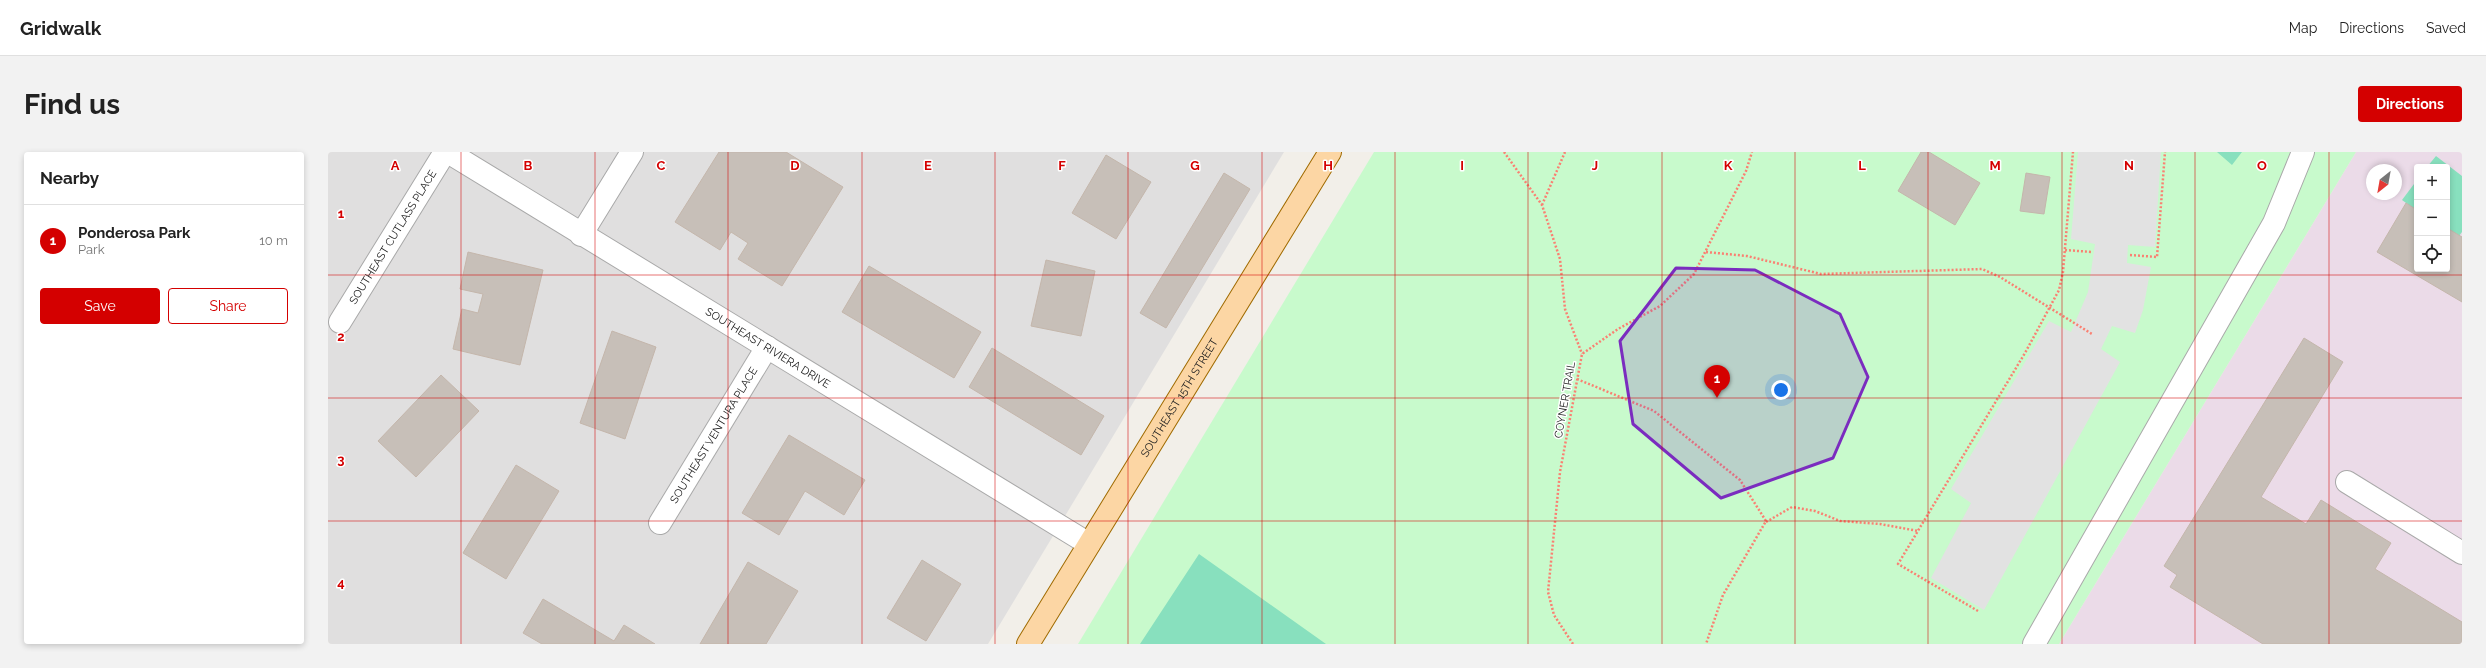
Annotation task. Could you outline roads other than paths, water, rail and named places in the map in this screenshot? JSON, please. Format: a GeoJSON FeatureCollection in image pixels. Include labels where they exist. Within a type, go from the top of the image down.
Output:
{"type":"FeatureCollection","features":[{"type":"Feature","properties":{"kind":"main road","name":"SOUTHEAST 15TH STREET"},"geometry":{"type":"LineString","coordinates":[[1028,644],[1330,152]]}},
{"type":"Feature","properties":{"kind":"street","name":"SOUTHEAST RIVIERA DRIVE"},"geometry":{"type":"LineString","coordinates":[[446,152],[1089,544]]}},
{"type":"Feature","properties":{"kind":"street","name":"SOUTHEAST CUTLASS PLACE"},"geometry":{"type":"LineString","coordinates":[[340,322],[446,152]]}},
{"type":"Feature","properties":{"kind":"street"},"geometry":{"type":"LineString","coordinates":[[581,235],[632,152]]}},
{"type":"Feature","properties":{"kind":"street"},"geometry":{"type":"LineString","coordinates":[[2034,644],[2274,223],[2303,152]]}},
{"type":"Feature","properties":{"kind":"street","name":"SOUTHEAST VENTURA PLACE"},"geometry":{"type":"LineString","coordinates":[[660,523],[767,347]]}},
{"type":"Feature","properties":{"kind":"street"},"geometry":{"type":"LineString","coordinates":[[2347,482],[2462,553]]}},
{"type":"Feature","properties":{"kind":"place","name":"Ponderosa Park"},"geometry":{"type":"Point","coordinates":[1717,398]}}]}
